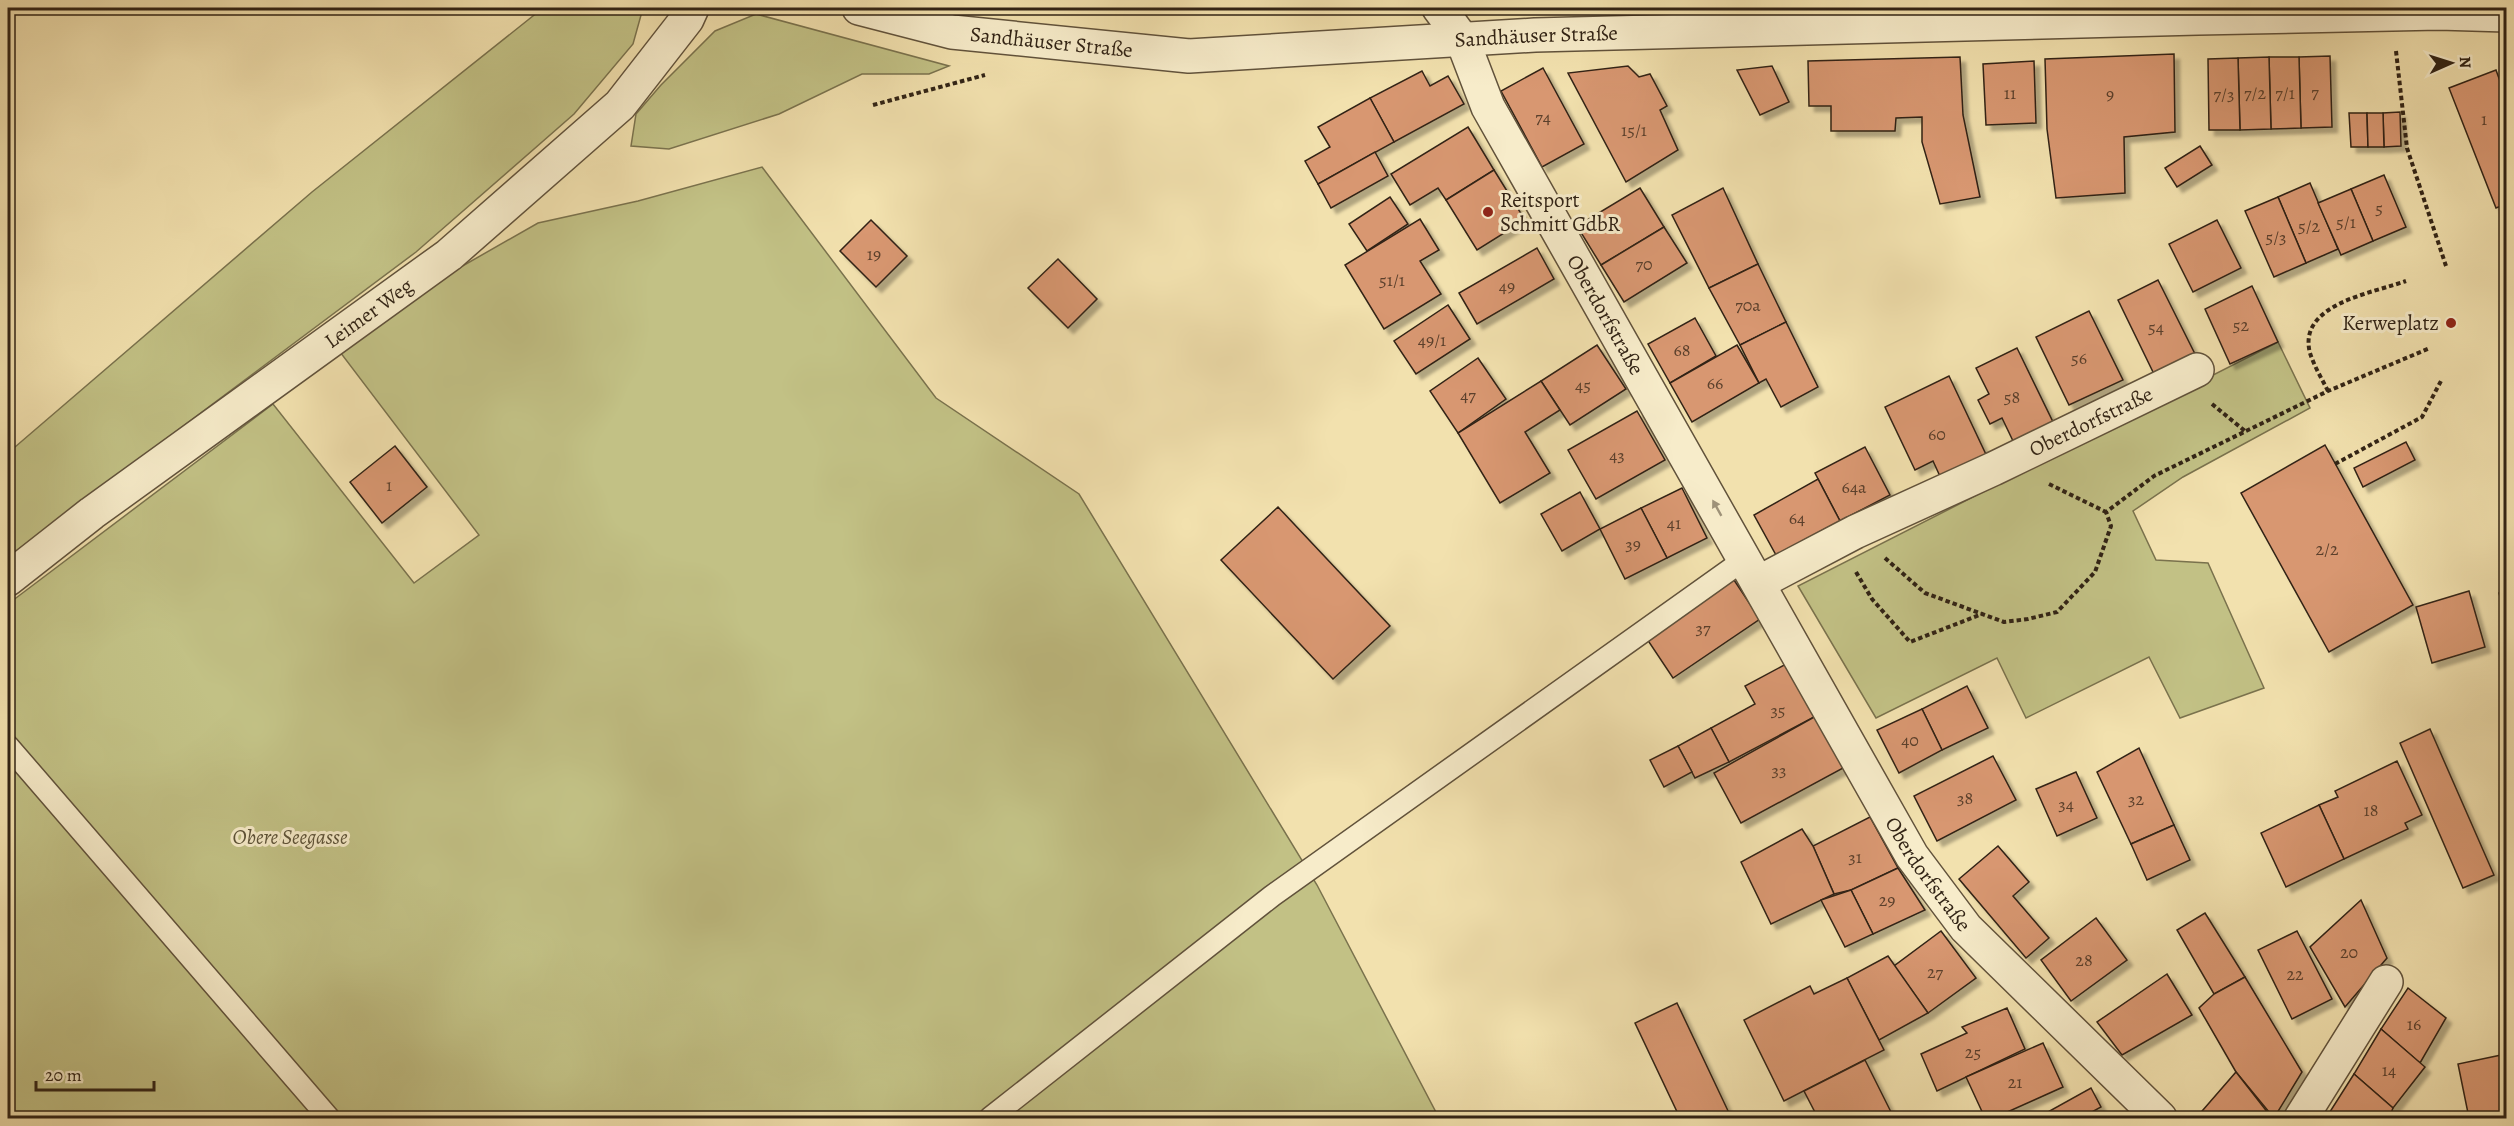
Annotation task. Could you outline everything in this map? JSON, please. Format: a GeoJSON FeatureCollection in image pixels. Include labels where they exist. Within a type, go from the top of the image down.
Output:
{"type":"FeatureCollection","features":[{"type":"Feature","properties":{"kind":"street","name":"Leimer Weg"},"geometry":{"type":"LineString","coordinates":[[8,579],[92,513],[449,255],[620,105],[687,19],[692,8]]}},
{"type":"Feature","properties":{"kind":"street","name":"Sandhäuser Straße"},"geometry":{"type":"LineString","coordinates":[[859,8],[952,32],[1190,56],[1462,39],[2139,14],[2506,15]]}},
{"type":"Feature","properties":{"kind":"street","name":"Oberdorfstraße"},"geometry":{"type":"LineString","coordinates":[[1439,8],[1462,39],[1488,107],[1557,224],[1912,856],[1966,928],[2160,1119]]}},
{"type":"Feature","properties":{"kind":"street","name":"Oberdorfstraße"},"geometry":{"type":"LineString","coordinates":[[1752,571],[1846,536],[1993,469],[2197,370]]}},
{"type":"Feature","properties":{"kind":"street"},"geometry":{"type":"LineString","coordinates":[[2301,1119],[2386,982]]}},
{"type":"Feature","properties":{"kind":"lane"},"geometry":{"type":"LineString","coordinates":[[990,1119],[1272,896],[1752,571]]}},
{"type":"Feature","properties":{"kind":"lane"},"geometry":{"type":"LineString","coordinates":[[8,746],[328,1119]]}},
{"type":"Feature","properties":{"kind":"path"},"geometry":{"type":"LineString","coordinates":[[2390,15],[2405,117],[2407,148],[2446,266]]}},
{"type":"Feature","properties":{"kind":"path"},"geometry":{"type":"LineString","coordinates":[[873,105],[987,74]]}},
{"type":"Feature","properties":{"kind":"path"},"geometry":{"type":"LineString","coordinates":[[2328,391],[2310,353],[2309,336],[2315,319],[2326,309],[2406,280]]}},
{"type":"Feature","properties":{"kind":"path"},"geometry":{"type":"LineString","coordinates":[[2106,512],[2154,476],[2328,391],[2430,348]]}},
{"type":"Feature","properties":{"kind":"path"},"geometry":{"type":"LineString","coordinates":[[2335,464],[2422,417],[2442,379]]}},
{"type":"Feature","properties":{"kind":"path"},"geometry":{"type":"LineString","coordinates":[[1846,536],[1925,593],[2004,622],[2057,612],[2095,572],[2110,526],[2106,512],[2059,486],[2048,483]]}},
{"type":"Feature","properties":{"kind":"path"},"geometry":{"type":"LineString","coordinates":[[1846,536],[1872,599],[1910,642],[1982,614]]}},
{"type":"Feature","properties":{"kind":"green space"},"geometry":{"type":"Polygon","coordinates":[[[543,8],[643,8],[633,44],[574,114],[416,252],[8,557],[8,453],[312,192],[543,8]]]}},
{"type":"Feature","properties":{"kind":"green space"},"geometry":{"type":"Polygon","coordinates":[[[756,14],[949,66],[929,74],[862,74],[779,114],[669,149],[631,146],[636,114],[661,85],[715,31],[756,14]]]}},
{"type":"Feature","properties":{"kind":"green space","name":"Obere Seegasse"},"geometry":{"type":"Polygon","coordinates":[[[762,167],[936,398],[1079,494],[1317,885],[1439,1118],[8,1118],[8,604],[273,404],[414,583],[479,535],[340,352],[452,272],[538,223],[638,201],[762,167]]]}},
{"type":"Feature","properties":{"kind":"green space"},"geometry":{"type":"Polygon","coordinates":[[[2278,342],[2310,408],[2183,477],[2133,511],[2156,560],[2208,563],[2264,688],[2180,718],[2149,657],[2026,718],[1997,658],[1876,718],[1798,586],[2278,342]]]}},
{"type":"Feature","properties":{"kind":"building"},"geometry":{"type":"Polygon","coordinates":[[[2174,54],[2175,132],[2124,137],[2125,193],[2056,198],[2047,129],[2045,59],[2174,54]]]}},
{"type":"Feature","properties":{"kind":"building"},"geometry":{"type":"Polygon","coordinates":[[[2330,56],[2332,127],[2301,128],[2299,57],[2330,56]]]}},
{"type":"Feature","properties":{"kind":"building"},"geometry":{"type":"Polygon","coordinates":[[[1960,57],[1963,115],[1980,197],[1940,204],[1922,142],[1922,117],[1896,118],[1895,131],[1831,131],[1831,106],[1809,106],[1808,61],[1960,57]]]}},
{"type":"Feature","properties":{"kind":"building"},"geometry":{"type":"Polygon","coordinates":[[[2269,57],[2299,57],[2301,128],[2271,129],[2269,57]]]}},
{"type":"Feature","properties":{"kind":"building"},"geometry":{"type":"Polygon","coordinates":[[[2269,57],[2271,129],[2240,130],[2238,58],[2269,57]]]}},
{"type":"Feature","properties":{"kind":"building"},"geometry":{"type":"Polygon","coordinates":[[[2238,58],[2240,130],[2209,130],[2208,59],[2238,58]]]}},
{"type":"Feature","properties":{"kind":"building"},"geometry":{"type":"Polygon","coordinates":[[[2034,61],[2036,123],[1986,125],[1983,64],[2034,61]]]}},
{"type":"Feature","properties":{"kind":"building"},"geometry":{"type":"Polygon","coordinates":[[[1628,66],[1639,77],[1650,74],[1667,106],[1660,110],[1678,150],[1626,182],[1568,73],[1628,66]]]}},
{"type":"Feature","properties":{"kind":"building"},"geometry":{"type":"Polygon","coordinates":[[[1772,66],[1789,102],[1760,115],[1737,70],[1772,66]]]}},
{"type":"Feature","properties":{"kind":"building"},"geometry":{"type":"Polygon","coordinates":[[[1543,68],[1584,144],[1542,167],[1501,91],[1543,68]]]}},
{"type":"Feature","properties":{"kind":"building"},"geometry":{"type":"Polygon","coordinates":[[[2496,70],[2506,98],[2506,204],[2496,208],[2449,88],[2496,70]]]}},
{"type":"Feature","properties":{"kind":"building"},"geometry":{"type":"Polygon","coordinates":[[[1422,71],[1430,86],[1448,76],[1464,104],[1394,142],[1370,98],[1422,71]]]}},
{"type":"Feature","properties":{"kind":"building"},"geometry":{"type":"Polygon","coordinates":[[[1370,98],[1394,142],[1318,184],[1305,161],[1330,147],[1318,127],[1370,98]]]}},
{"type":"Feature","properties":{"kind":"building"},"geometry":{"type":"Polygon","coordinates":[[[2400,112],[2401,146],[2384,147],[2383,113],[2400,112]]]}},
{"type":"Feature","properties":{"kind":"building"},"geometry":{"type":"Polygon","coordinates":[[[2349,113],[2367,113],[2368,147],[2351,147],[2349,113]]]}},
{"type":"Feature","properties":{"kind":"building"},"geometry":{"type":"Polygon","coordinates":[[[2367,113],[2383,113],[2384,147],[2368,147],[2367,113]]]}},
{"type":"Feature","properties":{"kind":"building"},"geometry":{"type":"Polygon","coordinates":[[[1468,127],[1494,170],[1446,200],[1438,188],[1410,205],[1391,174],[1468,127]]]}},
{"type":"Feature","properties":{"kind":"building"},"geometry":{"type":"Polygon","coordinates":[[[2200,146],[2212,165],[2177,187],[2165,168],[2200,146]]]}},
{"type":"Feature","properties":{"kind":"building"},"geometry":{"type":"Polygon","coordinates":[[[1375,152],[1388,176],[1331,208],[1318,184],[1375,152]]]}},
{"type":"Feature","properties":{"kind":"building"},"geometry":{"type":"Polygon","coordinates":[[[1494,170],[1525,220],[1477,250],[1446,200],[1494,170]]]}},
{"type":"Feature","properties":{"kind":"building"},"geometry":{"type":"Polygon","coordinates":[[[2384,175],[2406,227],[2373,241],[2351,189],[2384,175]]]}},
{"type":"Feature","properties":{"kind":"building"},"geometry":{"type":"Polygon","coordinates":[[[2310,183],[2338,249],[2306,263],[2278,197],[2310,183]]]}},
{"type":"Feature","properties":{"kind":"building"},"geometry":{"type":"Polygon","coordinates":[[[1640,188],[1664,227],[1601,265],[1577,226],[1640,188]]]}},
{"type":"Feature","properties":{"kind":"building"},"geometry":{"type":"Polygon","coordinates":[[[1723,188],[1758,264],[1709,288],[1672,215],[1723,188]]]}},
{"type":"Feature","properties":{"kind":"building"},"geometry":{"type":"Polygon","coordinates":[[[2351,189],[2373,241],[2341,255],[2318,203],[2351,189]]]}},
{"type":"Feature","properties":{"kind":"building"},"geometry":{"type":"Polygon","coordinates":[[[1390,197],[1408,224],[1367,251],[1349,224],[1390,197]]]}},
{"type":"Feature","properties":{"kind":"building"},"geometry":{"type":"Polygon","coordinates":[[[2278,197],[2306,263],[2274,277],[2245,211],[2278,197]]]}},
{"type":"Feature","properties":{"kind":"building"},"geometry":{"type":"Polygon","coordinates":[[[1420,219],[1439,250],[1420,261],[1441,294],[1384,329],[1345,265],[1420,219]]]}},
{"type":"Feature","properties":{"kind":"building"},"geometry":{"type":"Polygon","coordinates":[[[871,220],[907,256],[876,287],[840,251],[871,220]]]}},
{"type":"Feature","properties":{"kind":"building"},"geometry":{"type":"Polygon","coordinates":[[[2217,220],[2241,268],[2193,292],[2169,244],[2217,220]]]}},
{"type":"Feature","properties":{"kind":"building"},"geometry":{"type":"Polygon","coordinates":[[[1664,227],[1687,263],[1624,302],[1601,265],[1664,227]]]}},
{"type":"Feature","properties":{"kind":"building"},"geometry":{"type":"Polygon","coordinates":[[[1537,248],[1554,279],[1477,324],[1459,293],[1537,248]]]}},
{"type":"Feature","properties":{"kind":"building"},"geometry":{"type":"Polygon","coordinates":[[[1058,259],[1097,299],[1068,328],[1028,288],[1058,259]]]}},
{"type":"Feature","properties":{"kind":"building"},"geometry":{"type":"Polygon","coordinates":[[[1758,264],[1786,322],[1740,345],[1709,288],[1758,264]]]}},
{"type":"Feature","properties":{"kind":"building"},"geometry":{"type":"Polygon","coordinates":[[[2158,280],[2195,354],[2154,374],[2118,300],[2158,280]]]}},
{"type":"Feature","properties":{"kind":"building"},"geometry":{"type":"Polygon","coordinates":[[[2252,286],[2278,342],[2230,364],[2205,309],[2252,286]]]}},
{"type":"Feature","properties":{"kind":"building"},"geometry":{"type":"Polygon","coordinates":[[[1448,305],[1470,339],[1416,374],[1394,341],[1448,305]]]}},
{"type":"Feature","properties":{"kind":"building"},"geometry":{"type":"Polygon","coordinates":[[[2089,311],[2123,380],[2069,405],[2036,337],[2089,311]]]}},
{"type":"Feature","properties":{"kind":"building"},"geometry":{"type":"Polygon","coordinates":[[[1695,318],[1716,356],[1670,383],[1648,344],[1695,318]]]}},
{"type":"Feature","properties":{"kind":"building"},"geometry":{"type":"Polygon","coordinates":[[[1786,322],[1818,387],[1781,407],[1766,379],[1759,383],[1740,345],[1786,322]]]}},
{"type":"Feature","properties":{"kind":"building"},"geometry":{"type":"Polygon","coordinates":[[[1597,345],[1626,389],[1570,425],[1541,381],[1597,345]]]}},
{"type":"Feature","properties":{"kind":"building"},"geometry":{"type":"Polygon","coordinates":[[[1737,345],[1759,383],[1692,422],[1670,383],[1737,345]]]}},
{"type":"Feature","properties":{"kind":"building"},"geometry":{"type":"Polygon","coordinates":[[[2017,348],[2054,424],[2014,443],[2002,418],[1990,424],[1978,400],[1989,394],[1976,368],[2017,348]]]}},
{"type":"Feature","properties":{"kind":"building"},"geometry":{"type":"Polygon","coordinates":[[[1478,358],[1506,399],[1458,433],[1430,391],[1478,358]]]}},
{"type":"Feature","properties":{"kind":"building"},"geometry":{"type":"Polygon","coordinates":[[[1949,376],[1990,463],[1944,485],[1933,461],[1915,470],[1885,407],[1949,376]]]}},
{"type":"Feature","properties":{"kind":"building"},"geometry":{"type":"Polygon","coordinates":[[[1541,381],[1560,410],[1525,432],[1550,473],[1500,503],[1458,433],[1541,381]]]}},
{"type":"Feature","properties":{"kind":"building"},"geometry":{"type":"Polygon","coordinates":[[[1637,411],[1665,460],[1596,499],[1568,450],[1637,411]]]}},
{"type":"Feature","properties":{"kind":"building"},"geometry":{"type":"Polygon","coordinates":[[[2406,442],[2415,460],[2363,487],[2354,468],[2406,442]]]}},
{"type":"Feature","properties":{"kind":"building"},"geometry":{"type":"Polygon","coordinates":[[[2325,445],[2413,605],[2329,652],[2241,493],[2325,445]]]}},
{"type":"Feature","properties":{"kind":"building"},"geometry":{"type":"Polygon","coordinates":[[[395,446],[427,487],[382,523],[350,482],[395,446]]]}},
{"type":"Feature","properties":{"kind":"building"},"geometry":{"type":"Polygon","coordinates":[[[1865,447],[1890,495],[1840,521],[1815,473],[1865,447]]]}},
{"type":"Feature","properties":{"kind":"building"},"geometry":{"type":"Polygon","coordinates":[[[1818,479],[1840,521],[1776,555],[1754,515],[1818,479]]]}},
{"type":"Feature","properties":{"kind":"building"},"geometry":{"type":"Polygon","coordinates":[[[1682,488],[1707,538],[1667,558],[1641,508],[1682,488]]]}},
{"type":"Feature","properties":{"kind":"building"},"geometry":{"type":"Polygon","coordinates":[[[1580,492],[1600,529],[1562,551],[1541,514],[1580,492]]]}},
{"type":"Feature","properties":{"kind":"building"},"geometry":{"type":"Polygon","coordinates":[[[1278,507],[1390,626],[1333,679],[1221,560],[1278,507]]]}},
{"type":"Feature","properties":{"kind":"building"},"geometry":{"type":"Polygon","coordinates":[[[1641,508],[1667,558],[1625,579],[1600,529],[1641,508]]]}},
{"type":"Feature","properties":{"kind":"building"},"geometry":{"type":"Polygon","coordinates":[[[1732,577],[1760,619],[1673,678],[1645,636],[1732,577]]]}},
{"type":"Feature","properties":{"kind":"building"},"geometry":{"type":"Polygon","coordinates":[[[2469,591],[2485,647],[2432,663],[2416,607],[2469,591]]]}},
{"type":"Feature","properties":{"kind":"building"},"geometry":{"type":"Polygon","coordinates":[[[2506,591],[2506,621],[2499,593],[2506,591]]]}},
{"type":"Feature","properties":{"kind":"building"},"geometry":{"type":"Polygon","coordinates":[[[1788,663],[1816,716],[1729,762],[1711,728],[1755,704],[1745,686],[1788,663]]]}},
{"type":"Feature","properties":{"kind":"building"},"geometry":{"type":"Polygon","coordinates":[[[1967,686],[1988,728],[1942,750],[1922,709],[1967,686]]]}},
{"type":"Feature","properties":{"kind":"building"},"geometry":{"type":"Polygon","coordinates":[[[1922,709],[1942,750],[1899,773],[1877,730],[1922,709]]]}},
{"type":"Feature","properties":{"kind":"building"},"geometry":{"type":"Polygon","coordinates":[[[1816,716],[1845,767],[1741,823],[1714,773],[1816,716]]]}},
{"type":"Feature","properties":{"kind":"building"},"geometry":{"type":"Polygon","coordinates":[[[1711,728],[1729,762],[1695,778],[1678,746],[1711,728]]]}},
{"type":"Feature","properties":{"kind":"building"},"geometry":{"type":"Polygon","coordinates":[[[2430,729],[2494,875],[2463,888],[2400,743],[2430,729]]]}},
{"type":"Feature","properties":{"kind":"building"},"geometry":{"type":"Polygon","coordinates":[[[1678,746],[1692,772],[1664,787],[1650,760],[1678,746]]]}},
{"type":"Feature","properties":{"kind":"building"},"geometry":{"type":"Polygon","coordinates":[[[2139,748],[2174,825],[2131,844],[2097,772],[2139,748]]]}},
{"type":"Feature","properties":{"kind":"building"},"geometry":{"type":"Polygon","coordinates":[[[1993,756],[2016,800],[1937,841],[1914,796],[1993,756]]]}},
{"type":"Feature","properties":{"kind":"building"},"geometry":{"type":"Polygon","coordinates":[[[2397,761],[2422,815],[2405,823],[2408,829],[2344,859],[2319,805],[2338,797],[2335,791],[2397,761]]]}},
{"type":"Feature","properties":{"kind":"building"},"geometry":{"type":"Polygon","coordinates":[[[2076,772],[2097,818],[2057,836],[2036,789],[2076,772]]]}},
{"type":"Feature","properties":{"kind":"building"},"geometry":{"type":"Polygon","coordinates":[[[2319,805],[2344,859],[2286,887],[2261,833],[2319,805]]]}},
{"type":"Feature","properties":{"kind":"building"},"geometry":{"type":"Polygon","coordinates":[[[1870,817],[1898,868],[1851,890],[1834,894],[1813,846],[1870,817]]]}},
{"type":"Feature","properties":{"kind":"building"},"geometry":{"type":"Polygon","coordinates":[[[2174,825],[2190,860],[2147,880],[2131,844],[2174,825]]]}},
{"type":"Feature","properties":{"kind":"building"},"geometry":{"type":"Polygon","coordinates":[[[1802,829],[1813,846],[1834,894],[1771,924],[1741,862],[1802,829]]]}},
{"type":"Feature","properties":{"kind":"building"},"geometry":{"type":"Polygon","coordinates":[[[1998,846],[2029,882],[2013,896],[2049,938],[2026,958],[1959,879],[1998,846]]]}},
{"type":"Feature","properties":{"kind":"building"},"geometry":{"type":"Polygon","coordinates":[[[1898,868],[1925,910],[1873,934],[1851,890],[1898,868]]]}},
{"type":"Feature","properties":{"kind":"building"},"geometry":{"type":"Polygon","coordinates":[[[1851,890],[1873,934],[1845,947],[1821,900],[1851,890]]]}},
{"type":"Feature","properties":{"kind":"building"},"geometry":{"type":"Polygon","coordinates":[[[2361,900],[2387,958],[2345,1007],[2310,947],[2361,900]]]}},
{"type":"Feature","properties":{"kind":"building"},"geometry":{"type":"Polygon","coordinates":[[[2205,913],[2245,977],[2214,994],[2177,930],[2205,913]]]}},
{"type":"Feature","properties":{"kind":"building"},"geometry":{"type":"Polygon","coordinates":[[[2096,918],[2127,960],[2071,1001],[2041,960],[2096,918]]]}},
{"type":"Feature","properties":{"kind":"building"},"geometry":{"type":"Polygon","coordinates":[[[1941,931],[1976,978],[1928,1013],[1894,966],[1941,931]]]}},
{"type":"Feature","properties":{"kind":"building"},"geometry":{"type":"Polygon","coordinates":[[[2297,931],[2332,999],[2292,1019],[2258,950],[2297,931]]]}},
{"type":"Feature","properties":{"kind":"building"},"geometry":{"type":"Polygon","coordinates":[[[1888,956],[1928,1013],[1879,1040],[1847,978],[1888,956]]]}},
{"type":"Feature","properties":{"kind":"building"},"geometry":{"type":"Polygon","coordinates":[[[2167,974],[2192,1015],[2122,1055],[2097,1022],[2167,974]]]}},
{"type":"Feature","properties":{"kind":"building"},"geometry":{"type":"Polygon","coordinates":[[[2245,977],[2302,1072],[2274,1118],[2236,1072],[2199,1008],[2214,994],[2245,977]]]}},
{"type":"Feature","properties":{"kind":"building"},"geometry":{"type":"Polygon","coordinates":[[[1847,978],[1884,1050],[1784,1101],[1744,1020],[1810,986],[1814,994],[1847,978]]]}},
{"type":"Feature","properties":{"kind":"building"},"geometry":{"type":"Polygon","coordinates":[[[2408,988],[2446,1018],[2420,1063],[2381,1029],[2408,988]]]}},
{"type":"Feature","properties":{"kind":"building"},"geometry":{"type":"Polygon","coordinates":[[[1677,1003],[1730,1115],[1723,1118],[1680,1118],[1635,1023],[1677,1003]]]}},
{"type":"Feature","properties":{"kind":"building"},"geometry":{"type":"Polygon","coordinates":[[[2007,1008],[2025,1049],[1937,1091],[1921,1054],[1967,1033],[1962,1027],[2007,1008]]]}},
{"type":"Feature","properties":{"kind":"building"},"geometry":{"type":"Polygon","coordinates":[[[2381,1029],[2425,1067],[2393,1108],[2354,1074],[2381,1029]]]}},
{"type":"Feature","properties":{"kind":"building"},"geometry":{"type":"Polygon","coordinates":[[[2043,1043],[2063,1087],[1994,1118],[1985,1118],[1966,1077],[2043,1043]]]}},
{"type":"Feature","properties":{"kind":"building"},"geometry":{"type":"Polygon","coordinates":[[[2506,1054],[2506,1118],[2469,1118],[2458,1064],[2506,1054]]]}},
{"type":"Feature","properties":{"kind":"building"},"geometry":{"type":"Polygon","coordinates":[[[1865,1060],[1891,1112],[1877,1118],[1818,1118],[1804,1091],[1865,1060]]]}},
{"type":"Feature","properties":{"kind":"building"},"geometry":{"type":"Polygon","coordinates":[[[2236,1072],[2272,1118],[2196,1118],[2236,1072]]]}},
{"type":"Feature","properties":{"kind":"building"},"geometry":{"type":"Polygon","coordinates":[[[2354,1074],[2393,1108],[2389,1118],[2326,1118],[2354,1074]]]}},
{"type":"Feature","properties":{"kind":"building"},"geometry":{"type":"Polygon","coordinates":[[[2091,1088],[2101,1107],[2081,1118],[2037,1118],[2091,1088]]]}},
{"type":"Feature","properties":{"kind":"place","name":"Reitsport Schmitt GdbR"},"geometry":{"type":"Point","coordinates":[1488,212]}},
{"type":"Feature","properties":{"kind":"place","name":"Kerweplatz"},"geometry":{"type":"Point","coordinates":[2451,323]}}]}
